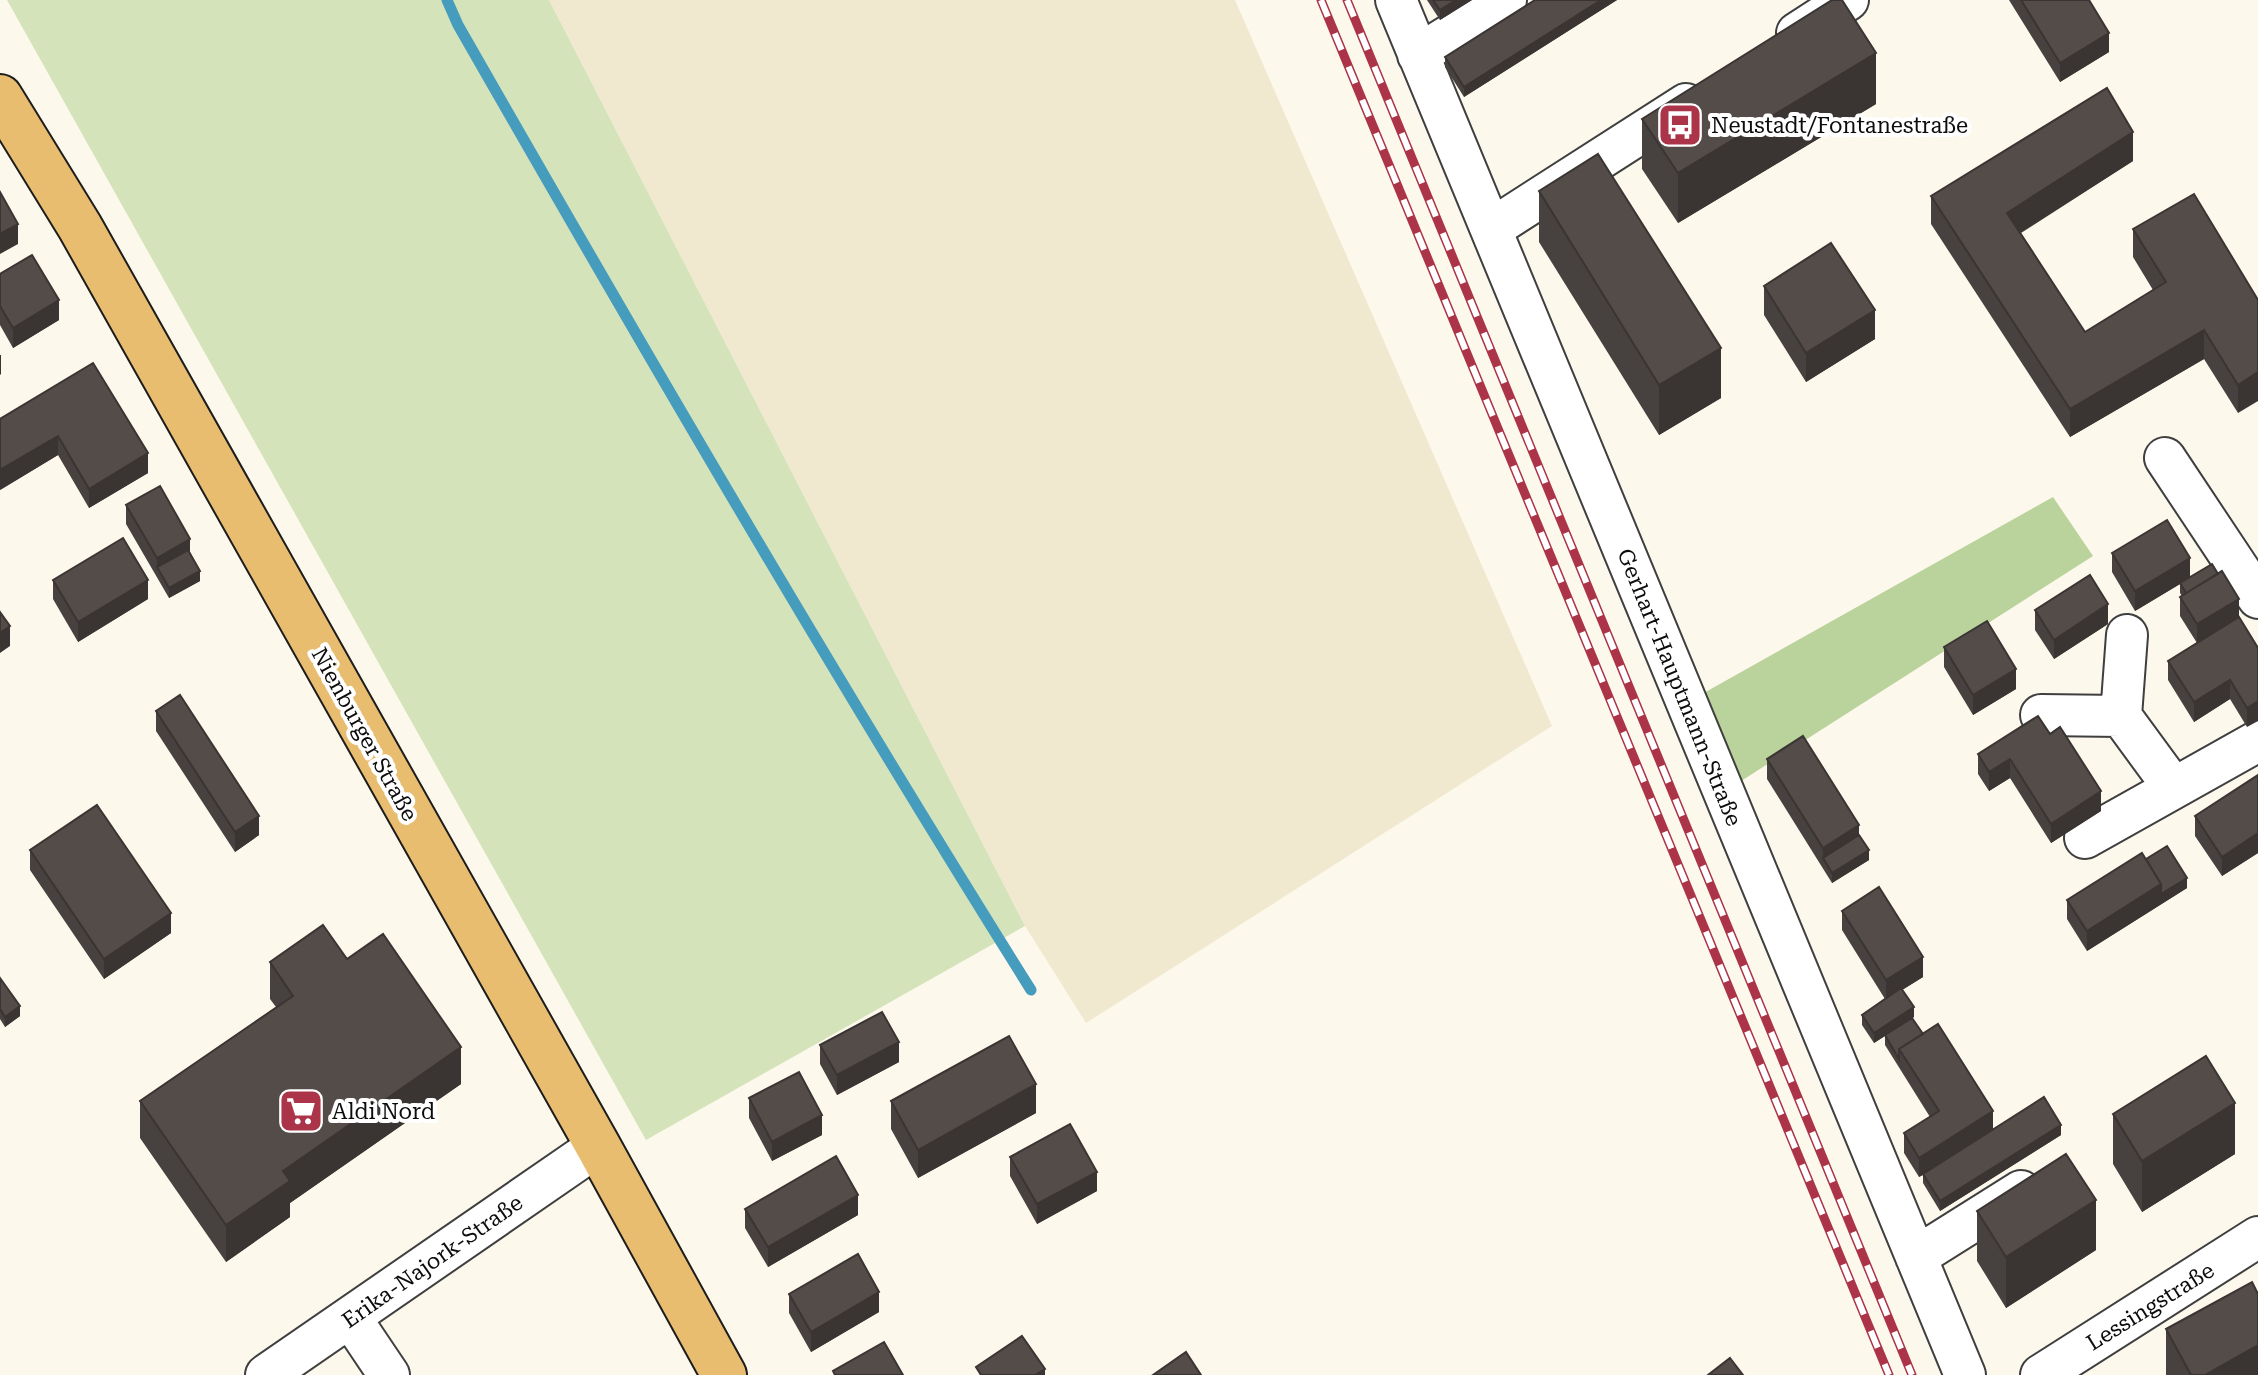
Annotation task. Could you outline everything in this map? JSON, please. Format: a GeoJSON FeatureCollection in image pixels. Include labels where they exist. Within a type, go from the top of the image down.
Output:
{"type":"FeatureCollection","features":[{"type":"Feature","properties":{"kind":"main road","name":"Nienburger Straße"},"geometry":{"type":"LineString","coordinates":[[0,97],[80,227],[724,1375]]}},
{"type":"Feature","properties":{"kind":"street","name":"Gerhart-Hauptmann-Straße"},"geometry":{"type":"LineString","coordinates":[[1396,0],[1965,1375]]}},
{"type":"Feature","properties":{"kind":"street"},"geometry":{"type":"LineString","coordinates":[[1418,55],[1506,0]]}},
{"type":"Feature","properties":{"kind":"street"},"geometry":{"type":"LineString","coordinates":[[1766,52],[1848,0]]}},
{"type":"Feature","properties":{"kind":"street"},"geometry":{"type":"LineString","coordinates":[[1491,229],[1714,86]]}},
{"type":"Feature","properties":{"kind":"street"},"geometry":{"type":"LineString","coordinates":[[2165,458],[2258,598]]}},
{"type":"Feature","properties":{"kind":"street"},"geometry":{"type":"LineString","coordinates":[[2127,635],[2121,716],[2173,787]]}},
{"type":"Feature","properties":{"kind":"street"},"geometry":{"type":"LineString","coordinates":[[2041,715],[2121,716]]}},
{"type":"Feature","properties":{"kind":"street"},"geometry":{"type":"LineString","coordinates":[[2085,838],[2258,741]]}},
{"type":"Feature","properties":{"kind":"street","name":"Erika-Najork-Straße"},"geometry":{"type":"LineString","coordinates":[[266,1375],[598,1146]]}},
{"type":"Feature","properties":{"kind":"street"},"geometry":{"type":"LineString","coordinates":[[1916,1257],[2055,1169]]}},
{"type":"Feature","properties":{"kind":"street","name":"Lessingstraße"},"geometry":{"type":"LineString","coordinates":[[2041,1375],[2255,1245]]}},
{"type":"Feature","properties":{"kind":"street"},"geometry":{"type":"LineString","coordinates":[[350,1317],[389,1375]]}},
{"type":"Feature","properties":{"kind":"shaded area"},"geometry":{"type":"Polygon","coordinates":[[[549,0],[1235,0],[1552,726],[1086,1023],[1025,926],[549,0]]]}},
{"type":"Feature","properties":{"kind":"green space"},"geometry":{"type":"Polygon","coordinates":[[[7,0],[549,0],[1025,926],[646,1140],[7,0]]]}},
{"type":"Feature","properties":{"kind":"green space"},"geometry":{"type":"Polygon","coordinates":[[[2053,497],[2093,556],[1738,783],[1702,694],[2053,497]]]}},
{"type":"Feature","properties":{"kind":"building"},"geometry":{"type":"Polygon","coordinates":[[[1433,0],[1456,0],[1440,10],[1433,0]]]}},
{"type":"Feature","properties":{"kind":"building"},"geometry":{"type":"Polygon","coordinates":[[[1535,0],[1601,0],[1464,87],[1445,57],[1535,0]]]}},
{"type":"Feature","properties":{"kind":"building"},"geometry":{"type":"Polygon","coordinates":[[[1832,0],[1842,0],[1876,53],[1678,173],[1642,119],[1832,0]]]}},
{"type":"Feature","properties":{"kind":"building"},"geometry":{"type":"Polygon","coordinates":[[[2021,0],[2089,0],[2109,33],[2060,63],[2021,0]]]}},
{"type":"Feature","properties":{"kind":"building"},"geometry":{"type":"Polygon","coordinates":[[[2107,88],[2133,132],[2007,213],[2085,332],[2166,282],[2133,229],[2194,194],[2258,300],[2258,372],[2238,385],[2204,330],[2070,409],[1931,196],[2107,88]]]}},
{"type":"Feature","properties":{"kind":"building"},"geometry":{"type":"Polygon","coordinates":[[[1598,154],[1721,348],[1659,385],[1539,191],[1598,154]]]}},
{"type":"Feature","properties":{"kind":"building"},"geometry":{"type":"Polygon","coordinates":[[[0,192],[18,224],[0,234],[0,192]]]}},
{"type":"Feature","properties":{"kind":"building"},"geometry":{"type":"Polygon","coordinates":[[[1831,243],[1875,310],[1806,353],[1764,286],[1831,243]]]}},
{"type":"Feature","properties":{"kind":"building"},"geometry":{"type":"Polygon","coordinates":[[[32,255],[59,300],[13,328],[0,306],[0,274],[32,255]]]}},
{"type":"Feature","properties":{"kind":"building"},"geometry":{"type":"Polygon","coordinates":[[[93,363],[148,453],[89,489],[58,436],[0,470],[0,419],[93,363]]]}},
{"type":"Feature","properties":{"kind":"building"},"geometry":{"type":"Polygon","coordinates":[[[160,486],[190,539],[157,558],[126,505],[160,486]]]}},
{"type":"Feature","properties":{"kind":"building"},"geometry":{"type":"Polygon","coordinates":[[[2167,520],[2190,558],[2135,591],[2112,553],[2167,520]]]}},
{"type":"Feature","properties":{"kind":"building"},"geometry":{"type":"Polygon","coordinates":[[[123,538],[148,580],[78,622],[53,580],[123,538]]]}},
{"type":"Feature","properties":{"kind":"building"},"geometry":{"type":"Polygon","coordinates":[[[188,550],[200,571],[169,588],[157,567],[188,550]]]}},
{"type":"Feature","properties":{"kind":"building"},"geometry":{"type":"Polygon","coordinates":[[[2212,564],[2218,574],[2186,593],[2180,583],[2212,564]]]}},
{"type":"Feature","properties":{"kind":"building"},"geometry":{"type":"Polygon","coordinates":[[[2222,571],[2239,599],[2197,624],[2180,597],[2222,571]]]}},
{"type":"Feature","properties":{"kind":"building"},"geometry":{"type":"Polygon","coordinates":[[[2090,575],[2108,604],[2054,640],[2035,610],[2090,575]]]}},
{"type":"Feature","properties":{"kind":"building"},"geometry":{"type":"Polygon","coordinates":[[[0,612],[10,626],[0,633],[0,612]]]}},
{"type":"Feature","properties":{"kind":"building"},"geometry":{"type":"Polygon","coordinates":[[[2239,617],[2258,648],[2258,701],[2247,708],[2230,680],[2194,702],[2168,661],[2239,617]]]}},
{"type":"Feature","properties":{"kind":"building"},"geometry":{"type":"Polygon","coordinates":[[[1987,621],[2016,669],[1973,695],[1944,647],[1987,621]]]}},
{"type":"Feature","properties":{"kind":"building"},"geometry":{"type":"Polygon","coordinates":[[[180,695],[259,816],[235,832],[156,711],[180,695]]]}},
{"type":"Feature","properties":{"kind":"building"},"geometry":{"type":"Polygon","coordinates":[[[2038,716],[2050,734],[2060,727],[2101,791],[2051,824],[2010,759],[1989,772],[1978,754],[2038,716]]]}},
{"type":"Feature","properties":{"kind":"building"},"geometry":{"type":"Polygon","coordinates":[[[1803,736],[1859,825],[1823,848],[1767,759],[1803,736]]]}},
{"type":"Feature","properties":{"kind":"building"},"geometry":{"type":"Polygon","coordinates":[[[2258,775],[2258,833],[2222,857],[2195,816],[2258,775]]]}},
{"type":"Feature","properties":{"kind":"building"},"geometry":{"type":"Polygon","coordinates":[[[97,805],[171,913],[104,959],[30,850],[97,805]]]}},
{"type":"Feature","properties":{"kind":"building"},"geometry":{"type":"Polygon","coordinates":[[[1859,835],[1869,850],[1832,873],[1823,858],[1859,835]]]}},
{"type":"Feature","properties":{"kind":"building"},"geometry":{"type":"Polygon","coordinates":[[[2167,846],[2187,878],[2161,894],[2161,884],[2146,859],[2167,846]]]}},
{"type":"Feature","properties":{"kind":"building"},"geometry":{"type":"Polygon","coordinates":[[[2142,853],[2161,884],[2087,931],[2067,900],[2142,853]]]}},
{"type":"Feature","properties":{"kind":"building"},"geometry":{"type":"Polygon","coordinates":[[[1879,887],[1923,957],[1886,980],[1842,911],[1879,887]]]}},
{"type":"Feature","properties":{"kind":"building","name":"Aldi Nord"},"geometry":{"type":"Polygon","coordinates":[[[323,925],[347,959],[383,934],[461,1047],[283,1171],[290,1181],[226,1225],[140,1101],[293,996],[270,962],[323,925]]]}},
{"type":"Feature","properties":{"kind":"building"},"geometry":{"type":"Polygon","coordinates":[[[0,978],[20,1006],[5,1017],[0,1009],[0,978]]]}},
{"type":"Feature","properties":{"kind":"building"},"geometry":{"type":"Polygon","coordinates":[[[1901,988],[1914,1007],[1874,1033],[1862,1015],[1901,988]]]}},
{"type":"Feature","properties":{"kind":"building"},"geometry":{"type":"Polygon","coordinates":[[[882,1012],[899,1042],[837,1075],[820,1045],[882,1012]]]}},
{"type":"Feature","properties":{"kind":"building"},"geometry":{"type":"Polygon","coordinates":[[[1912,1018],[1923,1034],[1899,1049],[1899,1059],[1885,1035],[1912,1018]]]}},
{"type":"Feature","properties":{"kind":"building"},"geometry":{"type":"Polygon","coordinates":[[[1938,1024],[1993,1111],[1919,1158],[1904,1133],[1939,1111],[1899,1049],[1938,1024]]]}},
{"type":"Feature","properties":{"kind":"building"},"geometry":{"type":"Polygon","coordinates":[[[1009,1036],[1036,1084],[918,1150],[891,1101],[1009,1036]]]}},
{"type":"Feature","properties":{"kind":"building"},"geometry":{"type":"Polygon","coordinates":[[[2206,1056],[2235,1103],[2142,1161],[2113,1114],[2206,1056]]]}},
{"type":"Feature","properties":{"kind":"building"},"geometry":{"type":"Polygon","coordinates":[[[799,1072],[822,1115],[772,1142],[749,1098],[799,1072]]]}},
{"type":"Feature","properties":{"kind":"building"},"geometry":{"type":"Polygon","coordinates":[[[2044,1097],[2061,1125],[1940,1201],[1923,1174],[2044,1097]]]}},
{"type":"Feature","properties":{"kind":"building"},"geometry":{"type":"Polygon","coordinates":[[[1070,1124],[1097,1172],[1037,1204],[1010,1157],[1070,1124]]]}},
{"type":"Feature","properties":{"kind":"building"},"geometry":{"type":"Polygon","coordinates":[[[2066,1154],[2096,1200],[2006,1257],[1977,1211],[2066,1154]]]}},
{"type":"Feature","properties":{"kind":"building"},"geometry":{"type":"Polygon","coordinates":[[[836,1156],[858,1195],[768,1247],[745,1209],[836,1156]]]}},
{"type":"Feature","properties":{"kind":"building"},"geometry":{"type":"Polygon","coordinates":[[[858,1254],[879,1292],[811,1332],[789,1294],[858,1254]]]}},
{"type":"Feature","properties":{"kind":"building"},"geometry":{"type":"Polygon","coordinates":[[[2252,1282],[2258,1294],[2258,1345],[2205,1375],[2191,1375],[2166,1329],[2252,1282]]]}},
{"type":"Feature","properties":{"kind":"building"},"geometry":{"type":"Polygon","coordinates":[[[1022,1336],[1045,1369],[1035,1375],[981,1375],[976,1367],[1022,1336]]]}},
{"type":"Feature","properties":{"kind":"building"},"geometry":{"type":"Polygon","coordinates":[[[884,1342],[903,1375],[835,1375],[833,1371],[884,1342]]]}},
{"type":"Feature","properties":{"kind":"building"},"geometry":{"type":"Polygon","coordinates":[[[1186,1352],[1201,1375],[1153,1375],[1186,1352]]]}},
{"type":"Feature","properties":{"kind":"building"},"geometry":{"type":"Polygon","coordinates":[[[1730,1358],[1743,1375],[1708,1375],[1730,1358]]]}},
{"type":"Feature","properties":{"kind":"waterway"},"geometry":{"type":"LineString","coordinates":[[447,0],[458,25],[740,510],[1031,990]]}},
{"type":"Feature","properties":{"kind":"railway"},"geometry":{"type":"LineString","coordinates":[[1321,0],[1889,1375]]}},
{"type":"Feature","properties":{"kind":"railway"},"geometry":{"type":"LineString","coordinates":[[1347,0],[1912,1375]]}},
{"type":"Feature","properties":{"kind":"place","name":"Neustadt/Fontanestraße"},"geometry":{"type":"Point","coordinates":[1680,125]}},
{"type":"Feature","properties":{"kind":"place","name":"Aldi Nord"},"geometry":{"type":"Point","coordinates":[301,1111]}}]}
